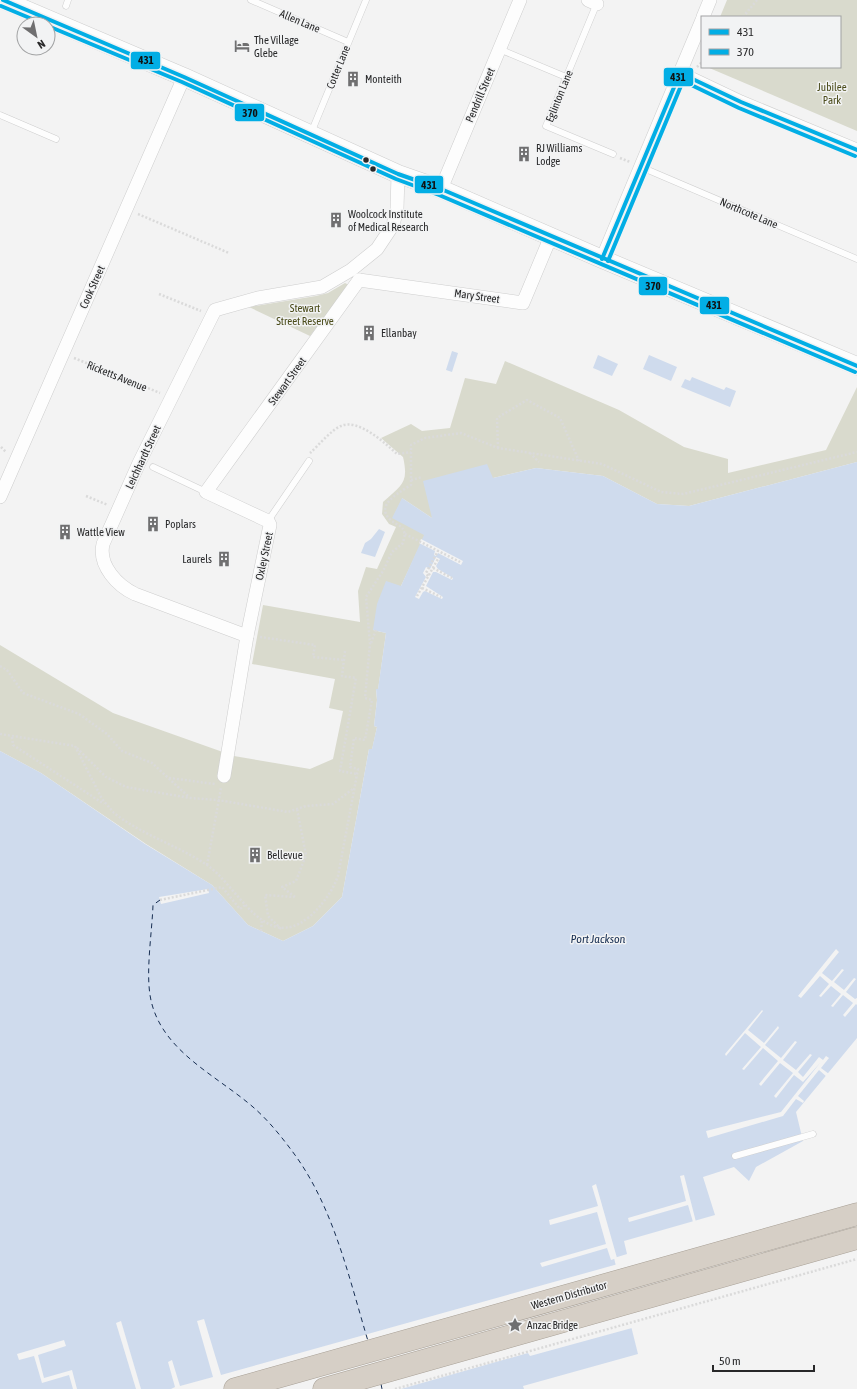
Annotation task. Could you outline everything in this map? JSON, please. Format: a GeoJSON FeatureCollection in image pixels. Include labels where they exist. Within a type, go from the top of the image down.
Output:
{"type":"FeatureCollection","features":[{"type":"Feature","properties":{"kind":"highway","name":"Western Distributor"},"geometry":{"type":"LineString","coordinates":[[235,1389],[857,1214]]}},
{"type":"Feature","properties":{"kind":"highway"},"geometry":{"type":"LineString","coordinates":[[324,1389],[857,1238]]}},
{"type":"Feature","properties":{"kind":"street"},"geometry":{"type":"LineString","coordinates":[[3,0],[184,77],[398,174],[441,189],[602,259],[857,366]]}},
{"type":"Feature","properties":{"kind":"street","name":"Pendrill Street"},"geometry":{"type":"LineString","coordinates":[[441,189],[520,0]]}},
{"type":"Feature","properties":{"kind":"street"},"geometry":{"type":"LineString","coordinates":[[703,16],[710,0]]}},
{"type":"Feature","properties":{"kind":"street"},"geometry":{"type":"LineString","coordinates":[[602,259],[701,22]]}},
{"type":"Feature","properties":{"kind":"street"},"geometry":{"type":"LineString","coordinates":[[680,73],[741,102],[857,150]]}},
{"type":"Feature","properties":{"kind":"street","name":"Cook Street"},"geometry":{"type":"LineString","coordinates":[[0,497],[184,77]]}},
{"type":"Feature","properties":{"kind":"street","name":"Leichhardt Street"},"geometry":{"type":"LineString","coordinates":[[247,636],[135,594],[117,582],[106,564],[102,548],[118,510],[216,309],[258,298],[322,287],[355,275],[377,249],[392,225],[397,209],[398,174]]}},
{"type":"Feature","properties":{"kind":"street","name":"Mary Street"},"geometry":{"type":"LineString","coordinates":[[355,275],[523,303],[551,236]]}},
{"type":"Feature","properties":{"kind":"street","name":"Stewart Street"},"geometry":{"type":"LineString","coordinates":[[206,492],[355,275]]}},
{"type":"Feature","properties":{"kind":"street","name":"Oxley Street"},"geometry":{"type":"LineString","coordinates":[[206,492],[268,521],[270,526],[247,636]]}},
{"type":"Feature","properties":{"kind":"street"},"geometry":{"type":"LineString","coordinates":[[224,776],[247,636]]}},
{"type":"Feature","properties":{"kind":"lane","name":"Allen Lane"},"geometry":{"type":"LineString","coordinates":[[251,0],[348,42]]}},
{"type":"Feature","properties":{"kind":"lane","name":"Cotter Lane"},"geometry":{"type":"LineString","coordinates":[[310,135],[366,0]]}},
{"type":"Feature","properties":{"kind":"lane","name":"Eglinton Lane"},"geometry":{"type":"LineString","coordinates":[[594,1],[546,126],[613,154]]}},
{"type":"Feature","properties":{"kind":"lane"},"geometry":{"type":"LineString","coordinates":[[499,50],[566,77]]}},
{"type":"Feature","properties":{"kind":"lane"},"geometry":{"type":"LineString","coordinates":[[0,115],[56,139]]}},
{"type":"Feature","properties":{"kind":"lane","name":"Northcote Lane"},"geometry":{"type":"LineString","coordinates":[[641,167],[857,259]]}},
{"type":"Feature","properties":{"kind":"lane"},"geometry":{"type":"LineString","coordinates":[[268,521],[309,461]]}},
{"type":"Feature","properties":{"kind":"lane"},"geometry":{"type":"LineString","coordinates":[[153,467],[206,492]]}},
{"type":"Feature","properties":{"kind":"lane"},"geometry":{"type":"LineString","coordinates":[[735,1156],[813,1134]]}},
{"type":"Feature","properties":{"kind":"path"},"geometry":{"type":"LineString","coordinates":[[743,16],[757,0]]}},
{"type":"Feature","properties":{"kind":"path"},"geometry":{"type":"LineString","coordinates":[[698,66],[701,63]]}},
{"type":"Feature","properties":{"kind":"path"},"geometry":{"type":"LineString","coordinates":[[126,209],[229,253]]}},
{"type":"Feature","properties":{"kind":"path"},"geometry":{"type":"LineString","coordinates":[[158,294],[202,312]]}},
{"type":"Feature","properties":{"kind":"path","name":"Ricketts Avenue"},"geometry":{"type":"LineString","coordinates":[[63,354],[172,398]]}},
{"type":"Feature","properties":{"kind":"path"},"geometry":{"type":"LineString","coordinates":[[498,448],[497,418],[527,400],[560,418],[579,461]]}},
{"type":"Feature","properties":{"kind":"path"},"geometry":{"type":"LineString","coordinates":[[309,461],[305,457],[340,426],[349,424],[357,426],[373,435],[397,454],[411,452]]}},
{"type":"Feature","properties":{"kind":"path"},"geometry":{"type":"LineString","coordinates":[[12,737],[13,745],[106,806],[119,818],[206,865],[218,875],[245,905],[272,928],[282,929],[293,927],[306,920],[325,900],[335,885],[358,769],[350,767],[354,738],[365,740],[372,700],[365,698],[370,644],[366,597],[392,552],[403,543],[405,534],[402,527],[389,521],[386,515],[386,506],[392,497],[411,485],[411,445],[425,438],[461,433],[498,448],[602,464],[661,492],[683,494],[857,452]]}},
{"type":"Feature","properties":{"kind":"path"},"geometry":{"type":"LineString","coordinates":[[530,453],[539,462]]}},
{"type":"Feature","properties":{"kind":"path"},"geometry":{"type":"LineString","coordinates":[[411,480],[422,476]]}},
{"type":"Feature","properties":{"kind":"path"},"geometry":{"type":"LineString","coordinates":[[86,496],[118,510]]}},
{"type":"Feature","properties":{"kind":"path"},"geometry":{"type":"LineString","coordinates":[[405,534],[460,562]]}},
{"type":"Feature","properties":{"kind":"path"},"geometry":{"type":"LineString","coordinates":[[428,576],[427,572],[438,551]]}},
{"type":"Feature","properties":{"kind":"path"},"geometry":{"type":"LineString","coordinates":[[418,596],[438,559]]}},
{"type":"Feature","properties":{"kind":"path"},"geometry":{"type":"LineString","coordinates":[[432,568],[452,578]]}},
{"type":"Feature","properties":{"kind":"path"},"geometry":{"type":"LineString","coordinates":[[422,588],[441,597]]}},
{"type":"Feature","properties":{"kind":"path"},"geometry":{"type":"LineString","coordinates":[[370,644],[376,630]]}},
{"type":"Feature","properties":{"kind":"path"},"geometry":{"type":"LineString","coordinates":[[247,636],[277,638],[315,646],[313,657],[344,660]]}},
{"type":"Feature","properties":{"kind":"path"},"geometry":{"type":"LineString","coordinates":[[345,650],[342,676],[356,678],[340,771],[357,774]]}},
{"type":"Feature","properties":{"kind":"path"},"geometry":{"type":"LineString","coordinates":[[0,666],[6,670],[23,693],[79,714],[107,734],[122,751],[152,763],[190,798]]}},
{"type":"Feature","properties":{"kind":"path"},"geometry":{"type":"LineString","coordinates":[[0,734],[75,746],[106,777],[126,787],[190,798],[218,800],[288,812],[306,806],[333,804],[354,788]]}},
{"type":"Feature","properties":{"kind":"path"},"geometry":{"type":"LineString","coordinates":[[75,746],[106,806]]}},
{"type":"Feature","properties":{"kind":"path"},"geometry":{"type":"LineString","coordinates":[[168,778],[222,785],[206,865]]}},
{"type":"Feature","properties":{"kind":"path"},"geometry":{"type":"LineString","coordinates":[[282,929],[268,916],[265,895],[295,897],[282,887],[296,881],[306,855],[297,809]]}},
{"type":"Feature","properties":{"kind":"path"},"geometry":{"type":"LineString","coordinates":[[160,900],[222,887],[240,909],[245,905]]}},
{"type":"Feature","properties":{"kind":"path"},"geometry":{"type":"LineString","coordinates":[[261,932],[262,919]]}},
{"type":"Feature","properties":{"kind":"path"},"geometry":{"type":"LineString","coordinates":[[395,1389],[857,1259]]}},
{"type":"Feature","properties":{"kind":"green space","name":"Jubilee Park"},"geometry":{"type":"Polygon","coordinates":[[[727,0],[857,0],[857,131],[709,68],[841,68],[841,16],[720,16],[727,0]]]}},
{"type":"Feature","properties":{"kind":"green space","name":"Stewart Street Reserve"},"geometry":{"type":"Polygon","coordinates":[[[345,283],[349,285],[310,336],[249,307],[328,293],[345,283]]]}},
{"type":"Feature","properties":{"kind":"green space"},"geometry":{"type":"Polygon","coordinates":[[[505,361],[619,410],[684,447],[728,459],[728,473],[826,450],[857,387],[857,462],[689,506],[657,504],[603,476],[536,468],[493,478],[432,518],[402,498],[425,535],[401,586],[373,630],[386,633],[378,690],[376,690],[377,700],[374,726],[377,727],[372,750],[369,749],[342,897],[313,926],[283,941],[248,925],[212,885],[146,844],[41,773],[0,751],[0,645],[113,713],[234,756],[310,769],[333,759],[343,711],[329,708],[335,679],[252,664],[263,605],[360,622],[358,591],[366,567],[377,569],[396,527],[389,524],[382,514],[383,502],[399,487],[405,473],[403,457],[381,438],[411,424],[422,431],[450,428],[465,378],[496,384],[505,361]]]}},
{"type":"Feature","properties":{"kind":"water"},"geometry":{"type":"Polygon","coordinates":[[[452,351],[458,353],[452,372],[446,370],[452,351]]]}},
{"type":"Feature","properties":{"kind":"water"},"geometry":{"type":"Polygon","coordinates":[[[598,355],[618,364],[612,376],[593,368],[598,355]]]}},
{"type":"Feature","properties":{"kind":"water"},"geometry":{"type":"Polygon","coordinates":[[[649,355],[677,367],[671,381],[643,369],[649,355]]]}},
{"type":"Feature","properties":{"kind":"water"},"geometry":{"type":"Polygon","coordinates":[[[692,377],[724,390],[726,387],[736,391],[730,407],[681,387],[685,379],[690,381],[692,377]]]}},
{"type":"Feature","properties":{"kind":"water","name":"Port Jackson"},"geometry":{"type":"Polygon","coordinates":[[[857,462],[857,1038],[796,1112],[803,1141],[756,1167],[749,1181],[734,1167],[703,1177],[715,1215],[624,1241],[627,1254],[614,1258],[638,1354],[523,1386],[524,1389],[0,1389],[0,751],[41,773],[145,844],[212,885],[248,925],[283,941],[313,926],[342,897],[369,749],[372,749],[377,727],[374,726],[377,700],[376,689],[378,689],[386,633],[373,630],[377,604],[386,581],[401,586],[424,535],[392,518],[402,498],[432,518],[423,481],[487,464],[493,478],[536,468],[603,476],[657,504],[689,506],[857,462]]]}},
{"type":"Feature","properties":{"kind":"water"},"geometry":{"type":"Polygon","coordinates":[[[379,529],[385,532],[375,557],[361,553],[365,543],[371,539],[379,529]]]}},
{"type":"Feature","properties":{"kind":"pier"},"geometry":{"type":"Polygon","coordinates":[[[421,539],[463,561],[461,565],[438,553],[436,556],[434,555],[435,551],[419,543],[421,539]]]}},
{"type":"Feature","properties":{"kind":"pier"},"geometry":{"type":"Polygon","coordinates":[[[436,557],[440,559],[436,566],[438,569],[453,578],[452,580],[433,572],[426,586],[443,597],[442,599],[425,591],[419,599],[415,597],[426,577],[423,573],[426,567],[430,569],[436,557]]]}},
{"type":"Feature","properties":{"kind":"pier"},"geometry":{"type":"Polygon","coordinates":[[[208,889],[209,893],[161,904],[159,897],[208,889]]]}},
{"type":"Feature","properties":{"kind":"pier"},"geometry":{"type":"Polygon","coordinates":[[[836,949],[839,952],[822,973],[832,981],[842,969],[844,970],[834,982],[844,990],[854,978],[856,979],[846,992],[855,999],[857,998],[857,1005],[856,1004],[845,1017],[843,1015],[853,1003],[843,995],[833,1007],[831,1006],[841,994],[831,986],[821,997],[819,996],[829,984],[820,976],[801,998],[798,996],[836,949]]]}},
{"type":"Feature","properties":{"kind":"pier"},"geometry":{"type":"Polygon","coordinates":[[[762,1010],[763,1011],[748,1030],[764,1043],[778,1026],[779,1028],[765,1045],[781,1058],[795,1041],[797,1042],[783,1060],[796,1070],[810,1054],[812,1055],[798,1072],[803,1077],[819,1057],[823,1060],[826,1056],[829,1058],[821,1068],[829,1074],[827,1077],[819,1070],[798,1096],[804,1101],[803,1103],[796,1099],[783,1116],[708,1138],[706,1131],[781,1112],[820,1063],[803,1082],[794,1075],[776,1098],[774,1096],[793,1073],[780,1063],[761,1086],[759,1084],[778,1061],[763,1048],[744,1070],[742,1069],[761,1047],[745,1033],[726,1056],[725,1054],[762,1010]]]}},
{"type":"Feature","properties":{"kind":"pier"},"geometry":{"type":"Polygon","coordinates":[[[684,1175],[696,1222],[693,1222],[688,1205],[629,1222],[628,1218],[686,1201],[680,1176],[684,1175]]]}},
{"type":"Feature","properties":{"kind":"pier"},"geometry":{"type":"Polygon","coordinates":[[[596,1184],[617,1258],[611,1260],[607,1248],[542,1267],[540,1263],[606,1244],[597,1212],[550,1225],[549,1220],[598,1206],[592,1186],[596,1184]]]}},
{"type":"Feature","properties":{"kind":"pier"},"geometry":{"type":"Polygon","coordinates":[[[618,1264],[633,1324],[632,1328],[530,1356],[528,1353],[401,1389],[171,1389],[175,1387],[168,1362],[172,1360],[180,1386],[213,1377],[197,1321],[204,1319],[221,1375],[618,1264]]]}},
{"type":"Feature","properties":{"kind":"pier"},"geometry":{"type":"Polygon","coordinates":[[[121,1321],[141,1389],[136,1389],[116,1323],[121,1321]]]}},
{"type":"Feature","properties":{"kind":"pier"},"geometry":{"type":"Polygon","coordinates":[[[64,1340],[66,1346],[38,1355],[44,1378],[72,1370],[77,1389],[73,1389],[69,1375],[42,1383],[34,1356],[19,1360],[17,1354],[64,1340]]]}},
{"type":"Feature","properties":{"kind":"ferry route"},"geometry":{"type":"LineString","coordinates":[[160,900],[153,905],[149,962],[150,995],[155,1013],[163,1029],[174,1044],[202,1069],[233,1091],[261,1114],[295,1155],[309,1176],[320,1198],[339,1245],[368,1341]]}},
{"type":"Feature","properties":{"kind":"ferry route"},"geometry":{"type":"LineString","coordinates":[[381,1384],[382,1389]]}},
{"type":"Feature","properties":{"kind":"transit line","name":"431"},"geometry":{"type":"LineString","coordinates":[[3,0],[184,77],[398,174],[441,189],[857,366]]}},
{"type":"Feature","properties":{"kind":"transit line","name":"370"},"geometry":{"type":"LineString","coordinates":[[1,6],[25,16]]}},
{"type":"Feature","properties":{"kind":"transit line","name":"370"},"geometry":{"type":"LineString","coordinates":[[56,29],[182,82],[396,179],[439,195],[855,372]]}},
{"type":"Feature","properties":{"kind":"transit line","name":"431"},"geometry":{"type":"LineString","coordinates":[[602,259],[680,73],[741,102],[857,150]]}},
{"type":"Feature","properties":{"kind":"transit line","name":"370"},"geometry":{"type":"LineString","coordinates":[[608,261],[683,81],[739,108],[855,156]]}},
{"type":"Feature","properties":{"kind":"place","name":"The Village Glebe"},"geometry":{"type":"Point","coordinates":[242,46]}},
{"type":"Feature","properties":{"kind":"place","name":"Monteith"},"geometry":{"type":"Point","coordinates":[353,79]}},
{"type":"Feature","properties":{"kind":"place","name":"RJ Williams Lodge"},"geometry":{"type":"Point","coordinates":[524,154]}},
{"type":"Feature","properties":{"kind":"place","name":"Woolcock Institute of Medical Research"},"geometry":{"type":"Point","coordinates":[336,220]}},
{"type":"Feature","properties":{"kind":"place","name":"Ellanbay"},"geometry":{"type":"Point","coordinates":[369,333]}},
{"type":"Feature","properties":{"kind":"place","name":"Poplars"},"geometry":{"type":"Point","coordinates":[153,524]}},
{"type":"Feature","properties":{"kind":"place","name":"Wattle View"},"geometry":{"type":"Point","coordinates":[65,532]}},
{"type":"Feature","properties":{"kind":"place","name":"Laurels"},"geometry":{"type":"Point","coordinates":[224,559]}},
{"type":"Feature","properties":{"kind":"place","name":"Bellevue"},"geometry":{"type":"Point","coordinates":[255,855]}},
{"type":"Feature","properties":{"kind":"place","name":"Anzac Bridge"},"geometry":{"type":"Point","coordinates":[515,1325]}}]}
